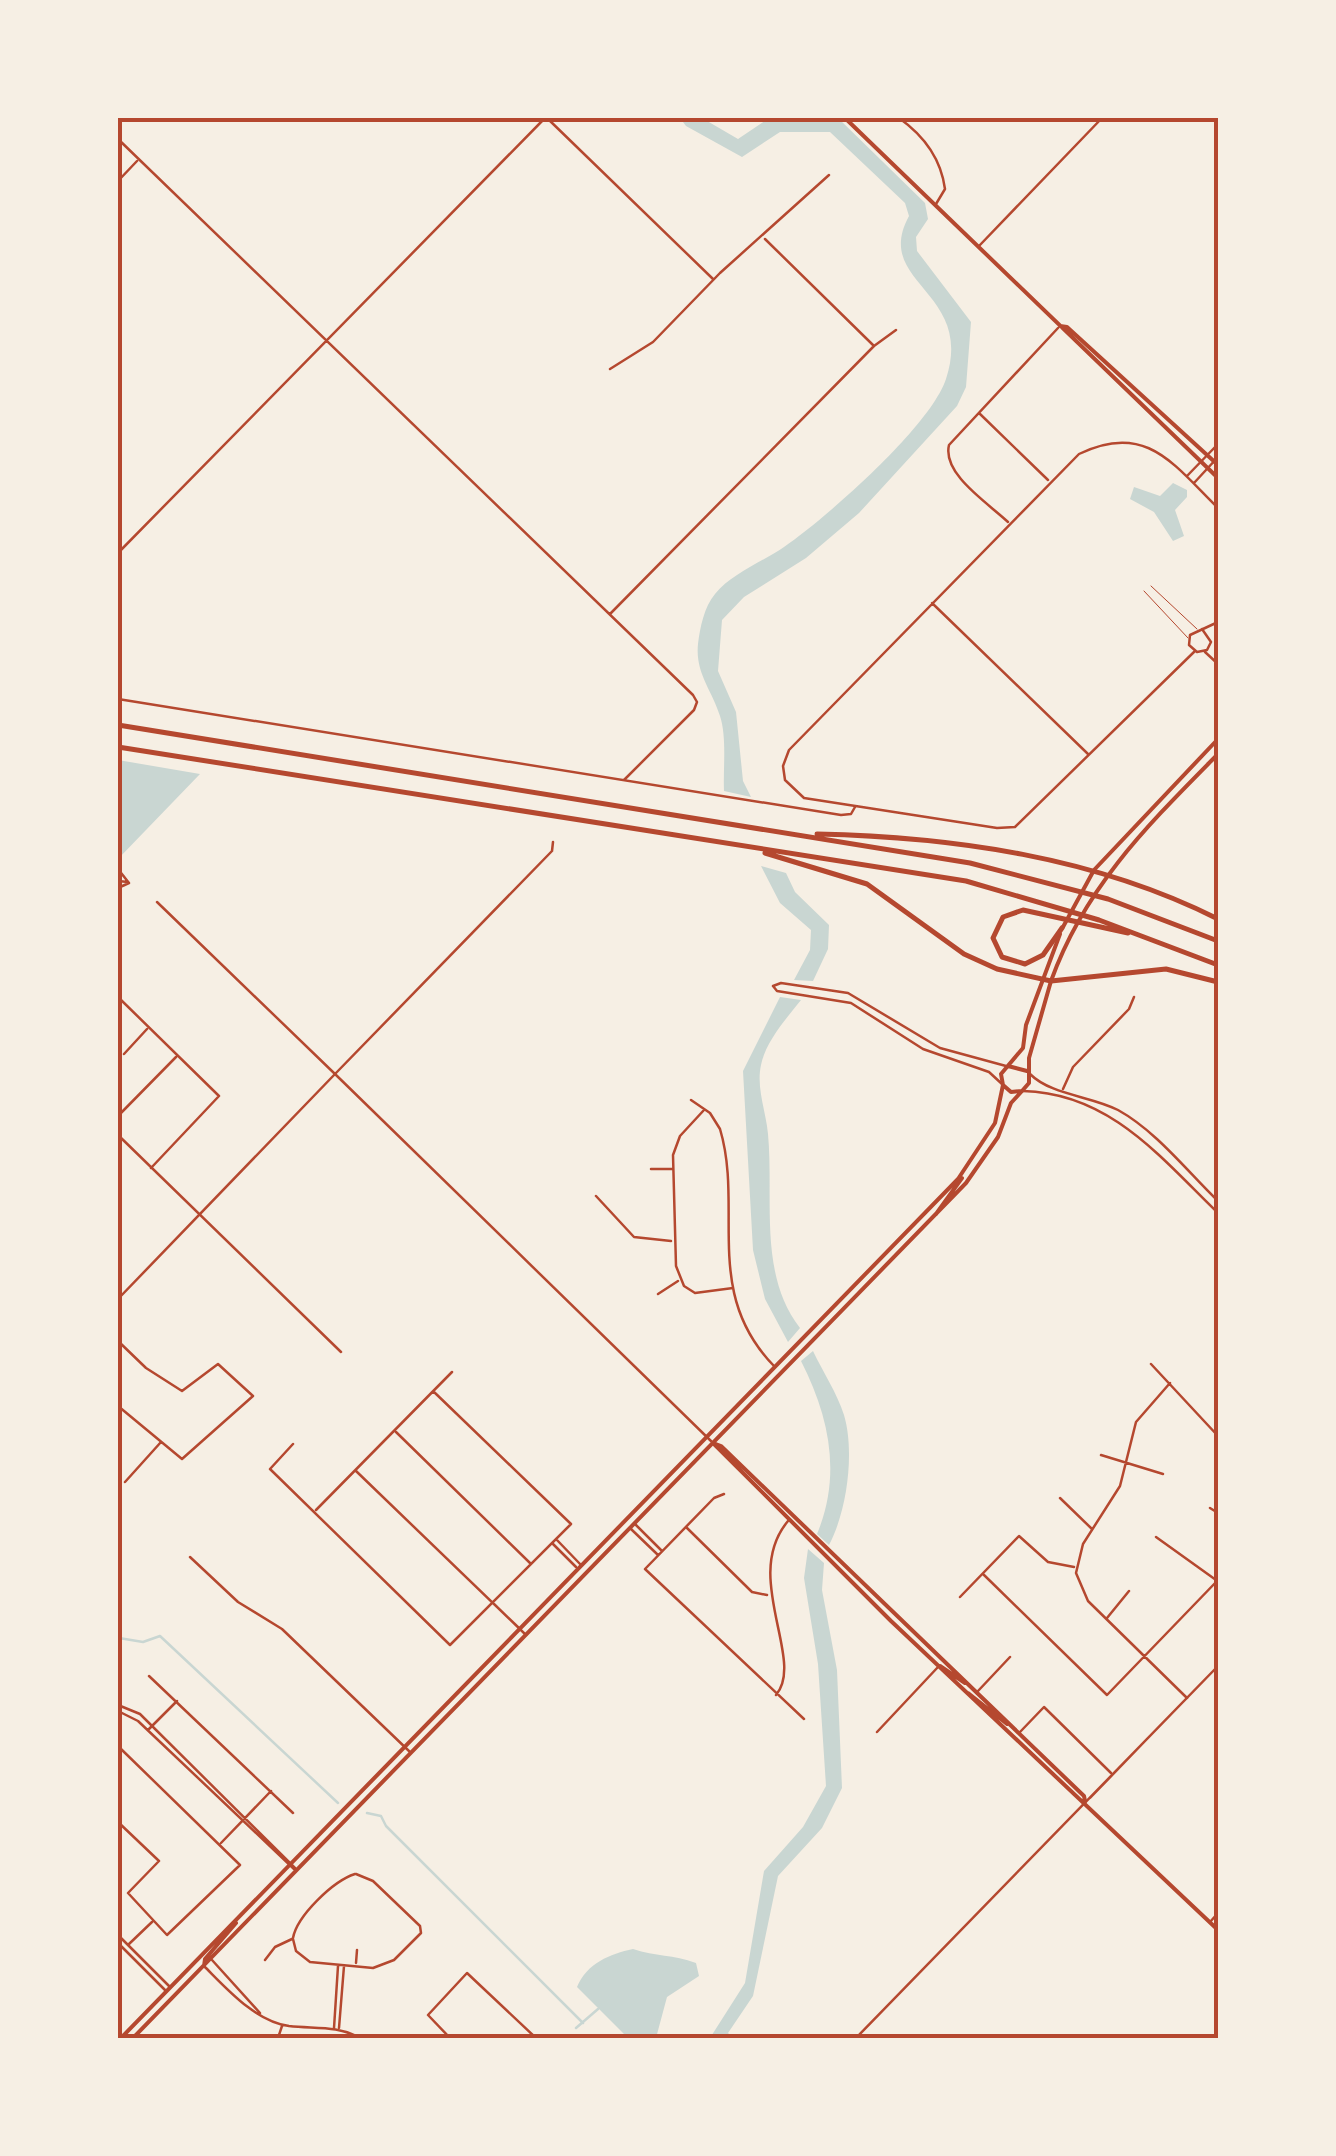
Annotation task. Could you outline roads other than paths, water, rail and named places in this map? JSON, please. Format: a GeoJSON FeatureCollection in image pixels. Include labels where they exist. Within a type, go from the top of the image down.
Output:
{"type":"FeatureCollection","features":[{"type":"Feature","properties":{"kind":"highway"},"geometry":{"type":"LineString","coordinates":[[118,725],[970,863],[1108,899],[1218,941]]}},
{"type":"Feature","properties":{"kind":"highway"},"geometry":{"type":"LineString","coordinates":[[118,747],[966,880],[1149,938],[1218,966]]}},
{"type":"Feature","properties":{"kind":"highway"},"geometry":{"type":"LineString","coordinates":[[799,834],[1013,851],[1094,870],[1218,919]]}},
{"type":"Feature","properties":{"kind":"highway"},"geometry":{"type":"LineString","coordinates":[[748,848],[867,884],[964,954],[997,969],[1051,981],[1141,969],[1176,971],[1218,982]]}},
{"type":"Feature","properties":{"kind":"highway"},"geometry":{"type":"LineString","coordinates":[[1062,928],[1032,962],[1017,964],[1002,957],[993,938],[1003,917],[1019,910],[1097,923]]}},
{"type":"Feature","properties":{"kind":"main road"},"geometry":{"type":"LineString","coordinates":[[845,118],[1218,478]]}},
{"type":"Feature","properties":{"kind":"main road"},"geometry":{"type":"LineString","coordinates":[[1060,326],[1067,326],[1217,461]]}},
{"type":"Feature","properties":{"kind":"main road"},"geometry":{"type":"LineString","coordinates":[[936,1214],[995,1123],[1002,1074],[1023,1048],[1062,928],[1094,870],[1218,739]]}},
{"type":"Feature","properties":{"kind":"main road"},"geometry":{"type":"LineString","coordinates":[[133,2038],[978,1168],[1030,1074],[1029,1058],[1069,935],[1105,874],[1218,754]]}},
{"type":"Feature","properties":{"kind":"main road"},"geometry":{"type":"LineString","coordinates":[[1008,1066],[1018,1065],[1030,1074]]}},
{"type":"Feature","properties":{"kind":"main road"},"geometry":{"type":"LineString","coordinates":[[1002,1084],[1014,1092],[1022,1091]]}},
{"type":"Feature","properties":{"kind":"main road"},"geometry":{"type":"LineString","coordinates":[[121,2038],[966,1169]]}},
{"type":"Feature","properties":{"kind":"main road"},"geometry":{"type":"LineString","coordinates":[[713,1443],[788,1521],[967,1693],[1087,1801],[1218,1930]]}},
{"type":"Feature","properties":{"kind":"main road"},"geometry":{"type":"LineString","coordinates":[[713,1443],[722,1446],[1087,1801]]}},
{"type":"Feature","properties":{"kind":"main road"},"geometry":{"type":"LineString","coordinates":[[940,1666],[977,1692]]}},
{"type":"Feature","properties":{"kind":"main road"},"geometry":{"type":"LineString","coordinates":[[967,1693],[1019,1732]]}},
{"type":"Feature","properties":{"kind":"main road"},"geometry":{"type":"LineString","coordinates":[[204,1966],[205,1959],[242,1915]]}},
{"type":"Feature","properties":{"kind":"street"},"geometry":{"type":"LineString","coordinates":[[118,553],[546,118],[714,279]]}},
{"type":"Feature","properties":{"kind":"street"},"geometry":{"type":"LineString","coordinates":[[899,118],[924,140],[940,170],[945,190],[935,205]]}},
{"type":"Feature","properties":{"kind":"street"},"geometry":{"type":"LineString","coordinates":[[978,246],[1102,118]]}},
{"type":"Feature","properties":{"kind":"street"},"geometry":{"type":"LineString","coordinates":[[118,139],[697,702],[624,780]]}},
{"type":"Feature","properties":{"kind":"street"},"geometry":{"type":"LineString","coordinates":[[118,181],[139,159]]}},
{"type":"Feature","properties":{"kind":"street"},"geometry":{"type":"LineString","coordinates":[[610,369],[652,342],[714,279],[830,175]]}},
{"type":"Feature","properties":{"kind":"street"},"geometry":{"type":"LineString","coordinates":[[764,238],[874,346]]}},
{"type":"Feature","properties":{"kind":"street"},"geometry":{"type":"LineString","coordinates":[[1009,523],[949,463],[949,444],[1060,326]]}},
{"type":"Feature","properties":{"kind":"street"},"geometry":{"type":"LineString","coordinates":[[609,615],[874,346],[896,330]]}},
{"type":"Feature","properties":{"kind":"street"},"geometry":{"type":"LineString","coordinates":[[978,412],[1050,481]]}},
{"type":"Feature","properties":{"kind":"street"},"geometry":{"type":"LineString","coordinates":[[1195,651],[1015,827],[997,828],[796,794],[785,780],[784,761],[1079,454],[1124,441],[1155,450],[1218,508]]}},
{"type":"Feature","properties":{"kind":"street"},"geometry":{"type":"LineString","coordinates":[[1186,478],[1218,444]]}},
{"type":"Feature","properties":{"kind":"street"},"geometry":{"type":"LineString","coordinates":[[1193,484],[1217,461]]}},
{"type":"Feature","properties":{"kind":"street"},"geometry":{"type":"LineString","coordinates":[[932,603],[1090,755]]}},
{"type":"Feature","properties":{"kind":"street"},"geometry":{"type":"LineString","coordinates":[[1182,660],[1188,638],[1218,622]]}},
{"type":"Feature","properties":{"kind":"street"},"geometry":{"type":"LineString","coordinates":[[1204,652],[1218,622]]}},
{"type":"Feature","properties":{"kind":"street"},"geometry":{"type":"LineString","coordinates":[[1200,629],[1216,651]]}},
{"type":"Feature","properties":{"kind":"street"},"geometry":{"type":"LineString","coordinates":[[1189,645],[1218,664]]}},
{"type":"Feature","properties":{"kind":"street"},"geometry":{"type":"LineString","coordinates":[[118,699],[841,815],[851,814],[855,806]]}},
{"type":"Feature","properties":{"kind":"street"},"geometry":{"type":"LineString","coordinates":[[118,1299],[552,851],[553,842]]}},
{"type":"Feature","properties":{"kind":"street"},"geometry":{"type":"LineString","coordinates":[[118,869],[129,883]]}},
{"type":"Feature","properties":{"kind":"street"},"geometry":{"type":"LineString","coordinates":[[118,881],[129,883]]}},
{"type":"Feature","properties":{"kind":"street"},"geometry":{"type":"LineString","coordinates":[[118,888],[129,883]]}},
{"type":"Feature","properties":{"kind":"street"},"geometry":{"type":"LineString","coordinates":[[156,902],[713,1443]]}},
{"type":"Feature","properties":{"kind":"street"},"geometry":{"type":"LineString","coordinates":[[1002,1084],[990,1072],[924,1049],[851,1003],[777,991],[773,985],[848,993],[940,1048],[1008,1066]]}},
{"type":"Feature","properties":{"kind":"street"},"geometry":{"type":"LineString","coordinates":[[118,997],[219,1096],[151,1168]]}},
{"type":"Feature","properties":{"kind":"street"},"geometry":{"type":"LineString","coordinates":[[1063,1089],[1071,1070],[1129,1009],[1134,997]]}},
{"type":"Feature","properties":{"kind":"street"},"geometry":{"type":"LineString","coordinates":[[124,1054],[149,1027]]}},
{"type":"Feature","properties":{"kind":"street"},"geometry":{"type":"LineString","coordinates":[[118,1116],[178,1055]]}},
{"type":"Feature","properties":{"kind":"street"},"geometry":{"type":"LineString","coordinates":[[1030,1074],[1042,1084],[1129,1117],[1218,1201]]}},
{"type":"Feature","properties":{"kind":"street"},"geometry":{"type":"LineString","coordinates":[[1022,1091],[1057,1096],[1118,1120],[1218,1213]]}},
{"type":"Feature","properties":{"kind":"street"},"geometry":{"type":"LineString","coordinates":[[691,1100],[716,1120],[724,1145],[726,1235],[734,1288],[754,1339],[775,1367]]}},
{"type":"Feature","properties":{"kind":"street"},"geometry":{"type":"LineString","coordinates":[[705,1109],[676,1141],[673,1240],[680,1280],[702,1295],[734,1288]]}},
{"type":"Feature","properties":{"kind":"street"},"geometry":{"type":"LineString","coordinates":[[118,1135],[340,1352]]}},
{"type":"Feature","properties":{"kind":"street"},"geometry":{"type":"LineString","coordinates":[[118,1144],[122,1140]]}},
{"type":"Feature","properties":{"kind":"street"},"geometry":{"type":"LineString","coordinates":[[651,1169],[673,1169]]}},
{"type":"Feature","properties":{"kind":"street"},"geometry":{"type":"LineString","coordinates":[[596,1196],[634,1237],[673,1240]]}},
{"type":"Feature","properties":{"kind":"street"},"geometry":{"type":"LineString","coordinates":[[658,1294],[680,1280]]}},
{"type":"Feature","properties":{"kind":"street"},"geometry":{"type":"LineString","coordinates":[[745,1343],[754,1339]]}},
{"type":"Feature","properties":{"kind":"street"},"geometry":{"type":"LineString","coordinates":[[118,1341],[146,1368],[182,1391],[218,1364],[253,1396],[185,1458],[118,1406]]}},
{"type":"Feature","properties":{"kind":"street"},"geometry":{"type":"LineString","coordinates":[[1151,1364],[1218,1436]]}},
{"type":"Feature","properties":{"kind":"street"},"geometry":{"type":"LineString","coordinates":[[314,1512],[452,1372]]}},
{"type":"Feature","properties":{"kind":"street"},"geometry":{"type":"LineString","coordinates":[[1170,1382],[1136,1422],[1117,1494],[1093,1530],[1076,1567],[1084,1596],[1187,1698]]}},
{"type":"Feature","properties":{"kind":"street"},"geometry":{"type":"LineString","coordinates":[[294,1444],[270,1469],[450,1645],[570,1524],[433,1391]]}},
{"type":"Feature","properties":{"kind":"street"},"geometry":{"type":"LineString","coordinates":[[395,1431],[531,1564]]}},
{"type":"Feature","properties":{"kind":"street"},"geometry":{"type":"LineString","coordinates":[[125,1482],[162,1440]]}},
{"type":"Feature","properties":{"kind":"street"},"geometry":{"type":"LineString","coordinates":[[1101,1455],[1164,1474]]}},
{"type":"Feature","properties":{"kind":"street"},"geometry":{"type":"LineString","coordinates":[[356,1471],[526,1635]]}},
{"type":"Feature","properties":{"kind":"street"},"geometry":{"type":"LineString","coordinates":[[724,1494],[714,1498],[645,1569],[804,1720]]}},
{"type":"Feature","properties":{"kind":"street"},"geometry":{"type":"LineString","coordinates":[[1060,1498],[1093,1530]]}},
{"type":"Feature","properties":{"kind":"street"},"geometry":{"type":"LineString","coordinates":[[1210,1508],[1218,1512]]}},
{"type":"Feature","properties":{"kind":"street"},"geometry":{"type":"LineString","coordinates":[[775,1696],[784,1677],[770,1594],[774,1544],[788,1521]]}},
{"type":"Feature","properties":{"kind":"street"},"geometry":{"type":"LineString","coordinates":[[632,1526],[660,1553]]}},
{"type":"Feature","properties":{"kind":"street"},"geometry":{"type":"LineString","coordinates":[[686,1527],[752,1592],[770,1594]]}},
{"type":"Feature","properties":{"kind":"street"},"geometry":{"type":"LineString","coordinates":[[960,1598],[1019,1536],[1048,1562],[1076,1567]]}},
{"type":"Feature","properties":{"kind":"street"},"geometry":{"type":"LineString","coordinates":[[982,1574],[1039,1624],[1107,1695],[1218,1581],[1156,1538]]}},
{"type":"Feature","properties":{"kind":"street"},"geometry":{"type":"LineString","coordinates":[[554,1541],[580,1568]]}},
{"type":"Feature","properties":{"kind":"street"},"geometry":{"type":"LineString","coordinates":[[190,1556],[238,1602],[282,1628],[411,1753]]}},
{"type":"Feature","properties":{"kind":"street"},"geometry":{"type":"LineString","coordinates":[[1106,1619],[1129,1591]]}},
{"type":"Feature","properties":{"kind":"street"},"geometry":{"type":"LineString","coordinates":[[977,1692],[1010,1657]]}},
{"type":"Feature","properties":{"kind":"street"},"geometry":{"type":"LineString","coordinates":[[878,1732],[940,1666]]}},
{"type":"Feature","properties":{"kind":"street"},"geometry":{"type":"LineString","coordinates":[[856,2038],[1218,1666]]}},
{"type":"Feature","properties":{"kind":"street"},"geometry":{"type":"LineString","coordinates":[[150,1676],[293,1813]]}},
{"type":"Feature","properties":{"kind":"street"},"geometry":{"type":"LineString","coordinates":[[150,1728],[178,1700]]}},
{"type":"Feature","properties":{"kind":"street"},"geometry":{"type":"LineString","coordinates":[[1019,1732],[1044,1707],[1111,1773]]}},
{"type":"Feature","properties":{"kind":"street"},"geometry":{"type":"LineString","coordinates":[[118,1708],[150,1728],[296,1871]]}},
{"type":"Feature","properties":{"kind":"street"},"geometry":{"type":"LineString","coordinates":[[1087,1801],[1152,1735]]}},
{"type":"Feature","properties":{"kind":"street"},"geometry":{"type":"LineString","coordinates":[[118,1753],[122,1749],[240,1864],[167,1935],[128,1892],[159,1862],[118,1822]]}},
{"type":"Feature","properties":{"kind":"street"},"geometry":{"type":"LineString","coordinates":[[220,1844],[271,1790]]}},
{"type":"Feature","properties":{"kind":"street"},"geometry":{"type":"LineString","coordinates":[[356,1864],[356,1874]]}},
{"type":"Feature","properties":{"kind":"street"},"geometry":{"type":"LineString","coordinates":[[356,1874],[374,1881],[422,1930],[394,1960],[372,1968],[305,1960],[294,1939],[300,1922],[338,1882],[356,1874]]}},
{"type":"Feature","properties":{"kind":"street"},"geometry":{"type":"LineString","coordinates":[[1210,1922],[1218,1913]]}},
{"type":"Feature","properties":{"kind":"street"},"geometry":{"type":"LineString","coordinates":[[126,1948],[152,1921]]}},
{"type":"Feature","properties":{"kind":"street"},"geometry":{"type":"LineString","coordinates":[[118,1935],[169,1990]]}},
{"type":"Feature","properties":{"kind":"street"},"geometry":{"type":"LineString","coordinates":[[264,1960],[275,1947],[294,1939]]}},
{"type":"Feature","properties":{"kind":"street"},"geometry":{"type":"LineString","coordinates":[[118,1944],[126,1948]]}},
{"type":"Feature","properties":{"kind":"street"},"geometry":{"type":"LineString","coordinates":[[356,1966],[357,1950]]}},
{"type":"Feature","properties":{"kind":"street"},"geometry":{"type":"LineString","coordinates":[[211,1959],[262,2014]]}},
{"type":"Feature","properties":{"kind":"street"},"geometry":{"type":"LineString","coordinates":[[336,2029],[341,1965]]}},
{"type":"Feature","properties":{"kind":"street"},"geometry":{"type":"LineString","coordinates":[[204,1966],[234,1996],[283,2024],[336,2029],[360,2038]]}},
{"type":"Feature","properties":{"kind":"street"},"geometry":{"type":"LineString","coordinates":[[450,2038],[428,2015],[468,1973],[536,2038]]}},
{"type":"Feature","properties":{"kind":"street"},"geometry":{"type":"LineString","coordinates":[[278,2038],[283,2024]]}},
{"type":"Feature","properties":{"kind":"lane"},"geometry":{"type":"LineString","coordinates":[[1151,586],[1200,629]]}},
{"type":"Feature","properties":{"kind":"lane"},"geometry":{"type":"LineString","coordinates":[[1144,591],[1188,638]]}},
{"type":"Feature","properties":{"kind":"waterway"},"geometry":{"type":"LineString","coordinates":[[119,1638],[143,1642],[160,1636],[338,1803]]}},
{"type":"Feature","properties":{"kind":"waterway"},"geometry":{"type":"LineString","coordinates":[[367,1813],[381,1816],[386,1826],[583,2023]]}},
{"type":"Feature","properties":{"kind":"waterway"},"geometry":{"type":"LineString","coordinates":[[576,2028],[598,2009]]}}]}
